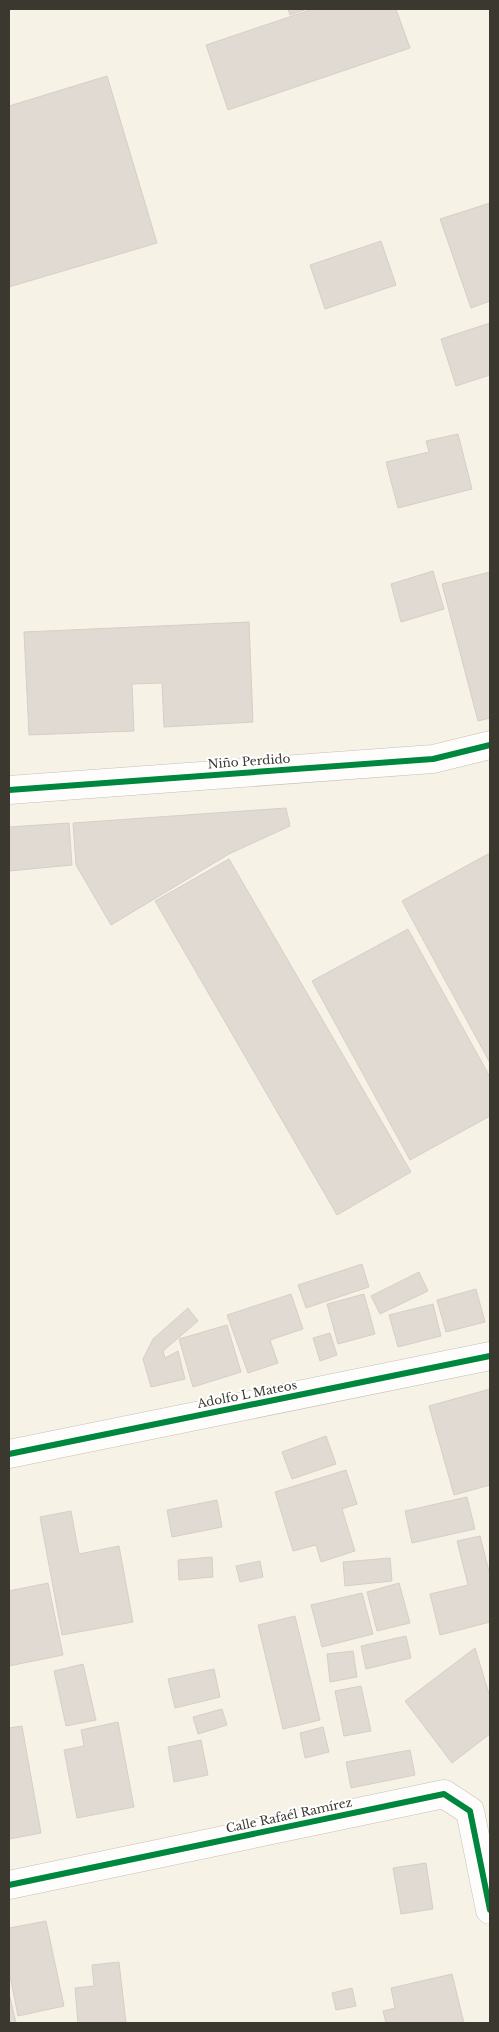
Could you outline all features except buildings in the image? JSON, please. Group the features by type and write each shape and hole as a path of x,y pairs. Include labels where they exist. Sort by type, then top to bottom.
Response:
{"street":[{"name":"Niño Perdido","path":"9,790 433,759 490,745"},
{"name":"Adolfo L Mateos","path":"9,1454 490,1356"},
{"name":"Calle Rafaél Ramírez","path":"9,1885 444,1794 470,1811 490,1910"}],"cycle path":[{"path":"9,790 433,759 490,745"},
{"path":"9,1454 490,1356"},
{"path":"9,1885 444,1794 470,1811 490,1910"}]}
